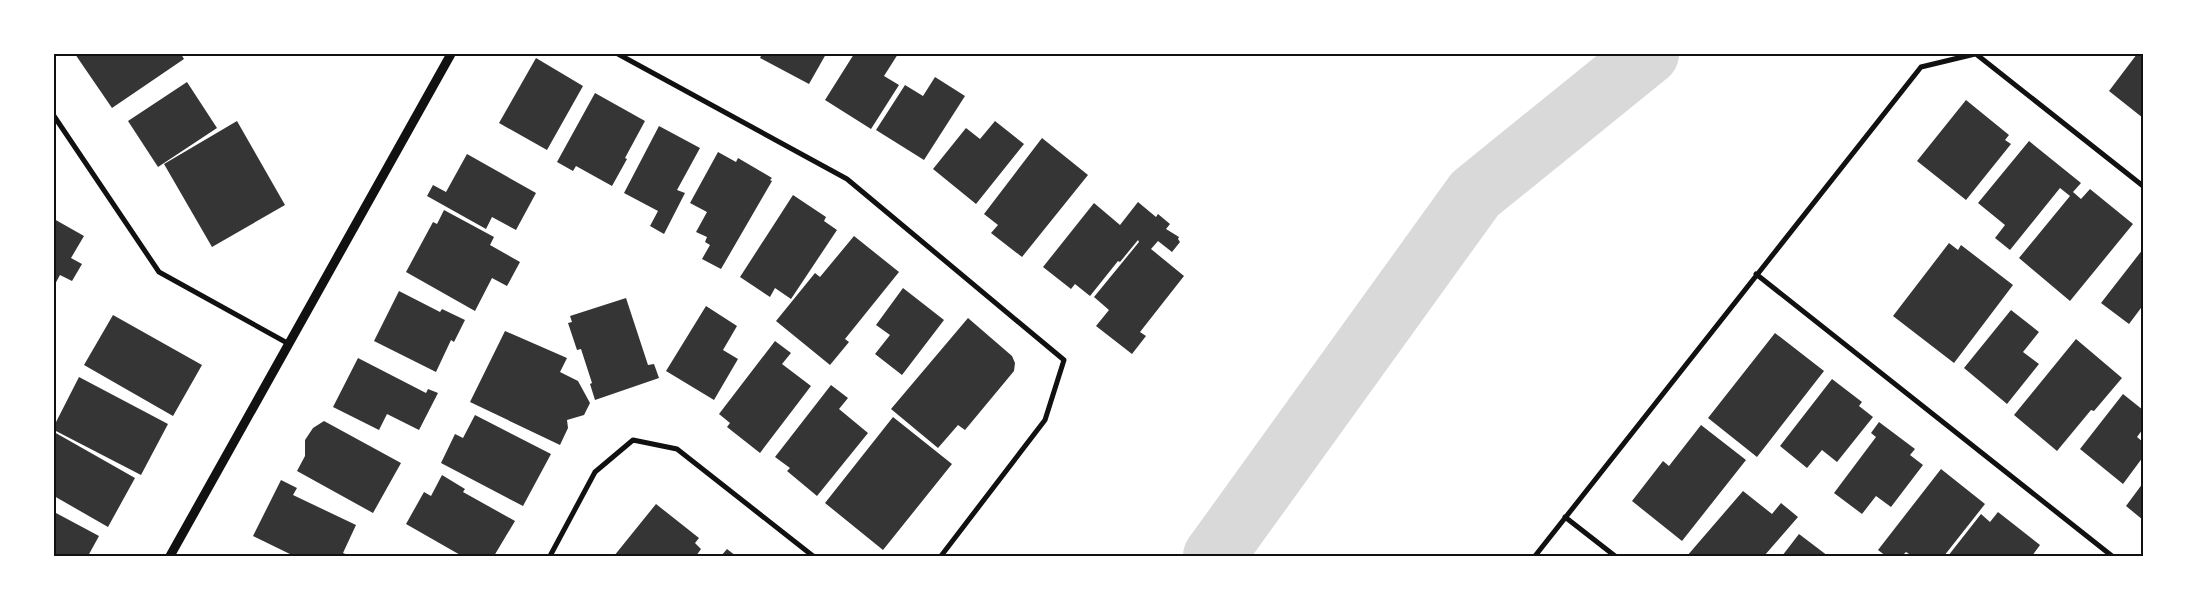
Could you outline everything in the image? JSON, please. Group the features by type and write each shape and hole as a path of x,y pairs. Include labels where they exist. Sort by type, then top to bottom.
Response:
{"street":[{"path":"170,556 452,54"},
{"path":"618,54 848,179 1064,360 1045,420 941,556"},
{"path":"1535,556 1921,67 1976,54 2143,186"},
{"path":"54,116 159,272 289,344"},
{"path":"1756,274 2112,556"},
{"path":"550,556 595,472 634,440 677,449 813,556"},
{"path":"1565,517 1615,556"}],"building":[{"path":"75,54 181,54 184,59 112,108"},
{"path":"762,54 826,54 809,84 760,58"},
{"path":"854,54 898,54 884,76 899,85 871,129 825,100"},
{"path":"2137,54 2143,54 2143,118 2109,91"},
{"path":"536,58 583,86 547,150 499,123"},
{"path":"935,77 965,96 924,160 876,130 905,85 923,96"},
{"path":"187,82 217,128 158,167 128,121"},
{"path":"595,93 645,121 612,186 576,166 573,171 557,162"},
{"path":"1966,100 2009,135 2005,140 2011,144 1966,200 1917,161"},
{"path":"237,121 285,205 212,247 164,164"},
{"path":"995,121 1024,144 976,204 933,169 966,128 980,139"},
{"path":"659,126 700,148 677,190 685,193 664,234 650,226 658,211 624,193"},
{"path":"1042,138 1088,175 1022,257 991,233 998,225 984,214"},
{"path":"2029,141 2081,183 2073,192 2081,199 2090,189 2133,224 2070,301 2019,258 2070,196 2060,188 2010,250 1995,238 2005,225 1978,203"},
{"path":"718,152 736,162 738,158 772,178 721,269 702,259 710,245 705,242 707,237 696,232 707,212 690,203"},
{"path":"467,154 536,193 516,230 492,217 486,229 427,196 433,185 446,192"},
{"path":"793,195 826,217 824,221 837,230 791,299 775,288 770,297 740,277"},
{"path":"1138,202 1156,217 1158,214 1170,224 1166,229 1179,237 1180,242 1172,252 1158,241 1151,249 1184,276 1140,332 1146,336 1132,354 1096,326 1109,310 1094,297 1139,242 1138,240 1120,262 1118,261 1090,296 1075,284 1071,289 1043,267 1094,203 1120,225"},
{"path":"444,210 494,237 490,245 520,262 507,286 492,278 475,311 406,272 433,222 437,224"},
{"path":"54,219 84,236 71,258 82,264 72,281 60,275 54,286"},
{"path":"854,236 899,272 845,339 849,342 830,365 776,321 815,273 820,277"},
{"path":"1949,243 1958,250 1961,245 2013,285 1954,363 1893,316"},
{"path":"2143,249 2143,310 2141,308 2129,324 2101,303"},
{"path":"903,288 944,320 902,375 875,354 890,335 876,325"},
{"path":"399,291 440,312 442,309 465,320 454,342 451,340 436,372 374,341"},
{"path":"626,298 648,365 654,364 659,378 595,400 590,384 592,383 581,349 577,350 568,323 572,322 570,316"},
{"path":"706,306 737,326 723,350 738,359 714,400 666,371"},
{"path":"2011,310 2039,332 2023,352 2039,364 2007,404 1964,368"},
{"path":"113,315 202,365 173,416 84,365"},
{"path":"968,318 1012,356 1015,363 1014,371 965,430 958,425 938,448 891,409"},
{"path":"505,331 567,358 560,372 578,381 590,403 584,415 567,420 568,428 560,445 470,402"},
{"path":"1775,333 1824,371 1757,457 1708,418"},
{"path":"2076,339 2122,378 2094,411 2091,410 2057,451 2014,415"},
{"path":"775,341 791,353 782,364 811,386 760,453 727,427 730,423 719,414"},
{"path":"358,358 426,393 428,389 438,393 419,430 387,414 379,430 333,407"},
{"path":"79,377 168,424 141,475 54,430 54,426"},
{"path":"1832,379 1862,402 1859,406 1873,417 1837,462 1822,450 1807,468 1780,446"},
{"path":"831,385 848,398 839,409 868,433 817,496 787,471 790,468 775,457"},
{"path":"2123,394 2143,410 2143,429 2137,437 2143,442 2143,457 2123,484 2080,449"},
{"path":"475,415 551,454 523,506 441,463 455,434 463,438"},
{"path":"893,417 952,464 883,550 825,503"},
{"path":"324,421 401,463 373,513 297,471 305,456 305,440 313,428"},
{"path":"1879,422 1915,449 1910,455 1923,465 1891,507 1876,496 1862,514 1834,493 1876,437 1871,433"},
{"path":"1701,425 1746,460 1682,541 1632,501 1663,461 1669,466"},
{"path":"54,432 135,478 108,527 54,496"},
{"path":"1941,469 1985,504 1944,556 1912,556 1906,552 1902,556 1886,556 1878,550"},
{"path":"442,475 465,489 463,492 515,521 494,556 462,556 406,524 424,492 431,496"},
{"path":"281,480 297,488 293,495 356,525 343,553 350,556 294,556 253,536"},
{"path":"2143,483 2143,520 2126,506"},
{"path":"1743,491 1772,514 1781,503 1798,517 1764,556 1687,556"},
{"path":"656,504 699,538 695,543 701,549 696,556 614,556"},
{"path":"1998,512 2040,545 2032,556 1948,556 1981,514 1990,522"},
{"path":"56,513 99,536 88,556 54,556 54,517"},
{"path":"1799,534 1828,556 1782,556"},
{"path":"727,549 736,556 721,556"}],"waterway":[{"path":"1214,556 1475,194 1648,54"}]}
